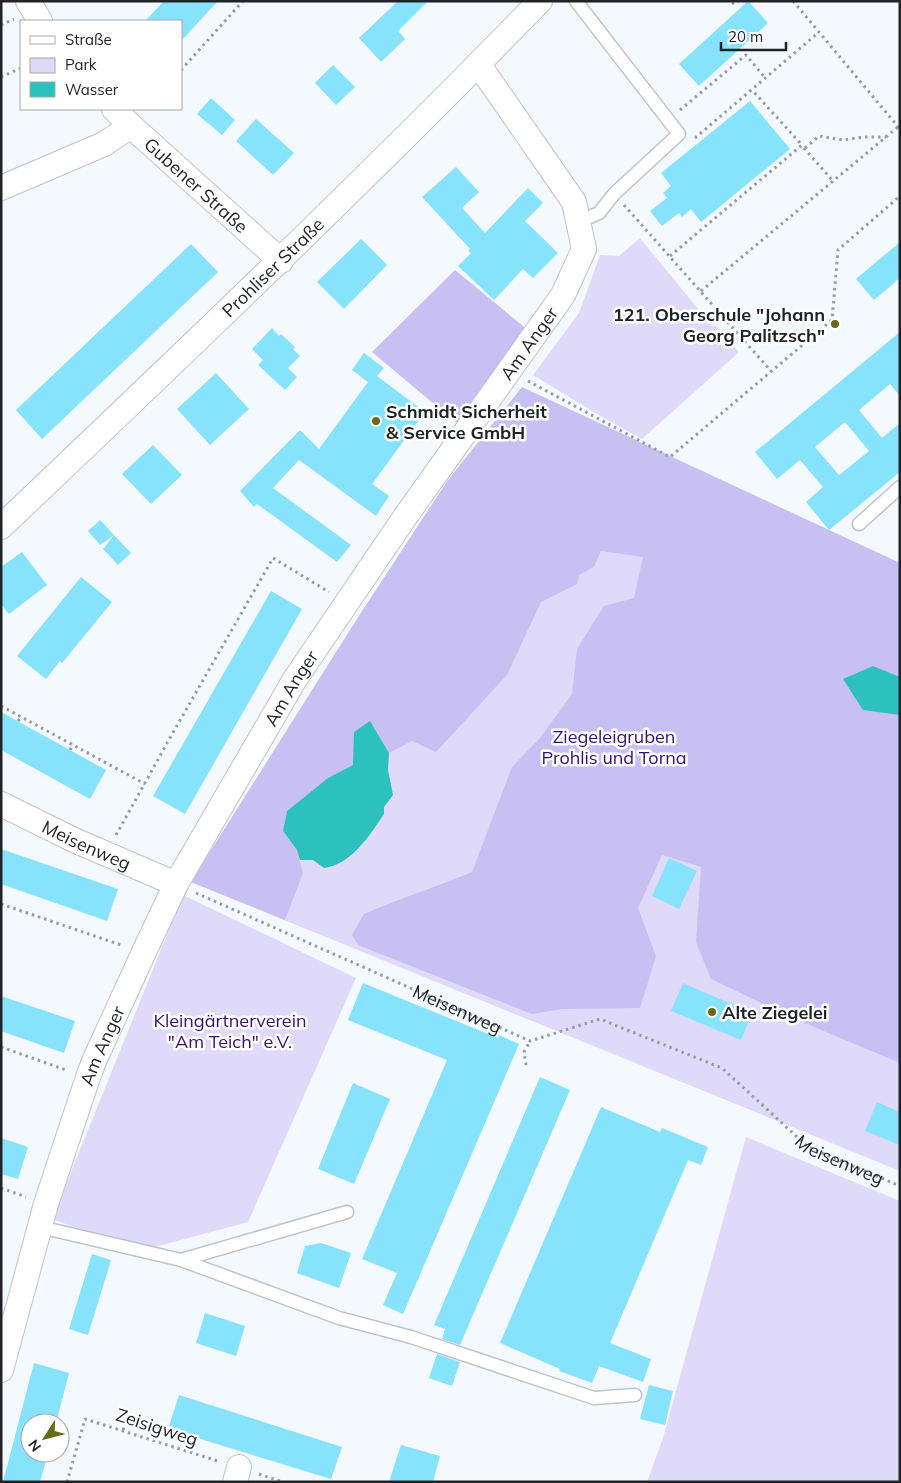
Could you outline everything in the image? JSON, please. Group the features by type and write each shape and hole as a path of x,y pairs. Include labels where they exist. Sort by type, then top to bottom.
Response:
{"street":[{"path":"28,1 39,20"},
{"name":"Prohliser Straße","path":"1,527 281,260 540,1"},
{"name":"Am Anger","path":"1,1370 46,1204 88,1078 176,884 295,678 563,295 584,249 574,202 478,65"},
{"name":"Gubener Straße","path":"115,110 281,260"},
{"path":"1,188 104,144 131,126"},
{"name":"Meisenweg","path":"1,804 106,854 176,884"}],"lane":[{"path":"576,1 678,134 614,194 599,213 578,222"},
{"path":"859,524 900,487"},
{"path":"181,1260 347,1212"},
{"path":"40,1227 181,1260 339,1318 411,1337 594,1398 635,1395"}],"path":[{"path":"182,69 244,1"},
{"path":"701,292 886,136 899,128 818,34 793,1"},
{"path":"678,134 692,140 818,34"},
{"path":"668,120 746,55 766,79"},
{"path":"2,77 20,68"},
{"path":"752,90 833,181"},
{"path":"670,256 803,147 820,136 843,140 886,136"},
{"path":"614,194 771,371"},
{"path":"510,371 670,457 832,320 838,250 900,196"},
{"path":"106,854 273,558 346,603"},
{"path":"1,706 144,784"},
{"path":"18,721 21,717"},
{"path":"70,750 73,745"},
{"name":"Meisenweg","path":"176,884 530,1040 600,1019 722,1068 808,1147 900,1186"},
{"path":"1,904 144,952"},
{"path":"526,1065 524,1052 530,1040"},
{"path":"1,1047 88,1078"},
{"name":"Zeisigweg","path":"66,1482 85,1419 123,1430 237,1475 283,1482"},
{"path":"123,1430 126,1421"}],"green space":[{"path":"640,238 712,326 716,326 739,352 642,439 533,375 579,313 600,255 619,256"},
{"path":"455,270 529,331 458,424 372,352"},
{"name":"Ziegeleigruben Prohlis und Torna","path":"522,387 900,563 900,677 873,666 897,714 900,715 900,1063 795,1019 711,979 696,942 701,867 662,855 638,908 656,956 640,1008 562,1009 532,1014 358,945 352,935 364,914 472,872 512,767 540,738 572,694 577,649 604,606 634,598 643,557 601,551 594,567 579,575 577,584 541,602 507,675 436,752 412,741 389,753 370,721 353,765 328,778 287,811 283,831 297,850 303,873 285,920 191,882 357,619 448,480"},
{"name":"Ziegeleigruben Prohlis und Torna","path":"448,480 900,566 900,1171 191,882 357,619"},
{"name":"Kleingärtnerverein \"Am Teich\" e.V.","path":"183,895 356,978 248,1222 140,1251 52,1219"},
{"path":"746,1137 900,1201 900,1482 647,1482 663,1438"}],"water":[{"path":"873,666 900,677 900,715 863,710 843,679"},
{"path":"370,721 389,753 388,770 393,795 384,807 384,814 359,848 343,861 324,868 313,860 300,860 297,850 283,831 287,811 328,778 353,765 354,732"}],"building":[{"path":"164,1 218,1 182,40 182,20 146,20"},
{"path":"398,1 428,1 398,31 405,39 381,62 359,38"},
{"path":"748,1 768,23 699,86 679,64"},
{"path":"333,65 355,87 336,105 315,83"},
{"path":"211,98 235,120 222,135 197,114"},
{"path":"750,101 790,149 701,222 691,209 682,217 679,213 662,226 650,211 667,198 663,193 671,186 661,173"},
{"path":"256,119 294,153 273,175 236,141"},
{"path":"456,167 479,192 462,208 485,233 528,188 543,203 525,221 558,253 533,278 523,269 494,300 458,266 471,253 468,251 470,249 422,197"},
{"path":"361,239 387,265 344,309 317,282"},
{"path":"900,242 900,278 874,300 856,279"},
{"path":"191,244 218,272 42,439 16,410"},
{"path":"272,328 279,336 281,334 295,347 293,349 300,356 288,368 297,377 285,390 258,365 263,360 252,349"},
{"path":"900,332 900,396 890,384 859,410 882,438 900,423 900,472 829,530 806,502 823,487 800,460 777,479 755,452","holes":["845,422 869,451 839,475 815,447"]},
{"path":"364,353 384,368 377,376 425,412 372,484 389,496 376,516 299,460 273,488 351,545 337,562 257,504 254,507 240,491 300,430 319,449 368,382 352,370"},
{"path":"216,373 249,409 210,445 177,409"},
{"path":"153,445 182,475 151,504 122,474"},
{"path":"100,520 114,535 100,545 88,531"},
{"path":"114,535 131,553 118,565 103,549"},
{"path":"22,552 47,585 9,614 1,604 1,567"},
{"path":"81,577 112,602 62,663 60,661 46,679 17,656"},
{"path":"271,591 302,609 185,814 153,796"},
{"path":"1,712 106,770 90,799 1,750"},
{"path":"1,849 118,889 107,921 1,884"},
{"path":"669,858 697,871 679,909 652,896"},
{"path":"363,983 498,1038 499,1035 519,1044 403,1314 383,1305 397,1273 362,1259 447,1060 348,1020"},
{"name":"Alte Ziegelei","path":"683,983 752,1013 741,1040 671,1011"},
{"path":"1,996 75,1021 64,1053 1,1031"},
{"path":"540,1077 570,1090 460,1345 442,1339 445,1329 434,1325"},
{"path":"353,1083 390,1099 354,1184 318,1169"},
{"path":"877,1102 900,1112 900,1145 865,1131"},
{"path":"601,1107 660,1132 662,1128 708,1147 701,1165 688,1160 610,1343 651,1359 643,1382 599,1366 592,1383 559,1371 560,1369 500,1343"},
{"path":"1,1138 28,1147 18,1179 1,1174"},
{"path":"321,1243 351,1253 339,1288 297,1273 305,1246"},
{"path":"92,1254 111,1260 88,1335 69,1329"},
{"path":"205,1313 245,1326 236,1356 196,1343"},
{"path":"437,1354 460,1362 452,1386 429,1378"},
{"path":"34,1363 69,1373 59,1413 21,1413"},
{"path":"649,1385 673,1391 665,1425 640,1419"},
{"path":"179,1395 342,1447 331,1479 168,1429"},
{"path":"20,1417 20,1463 45,1463 40,1482 3,1482"},
{"path":"401,1445 440,1456 433,1482 389,1482"}],"place":[{"name":"121. Oberschule \"Johann Georg Palitzsch\"","path":"835,324"},
{"name":"Schmidt Sicherheit & Service GmbH","path":"376,421"},
{"name":"Alte Ziegelei","path":"712,1012"}]}
